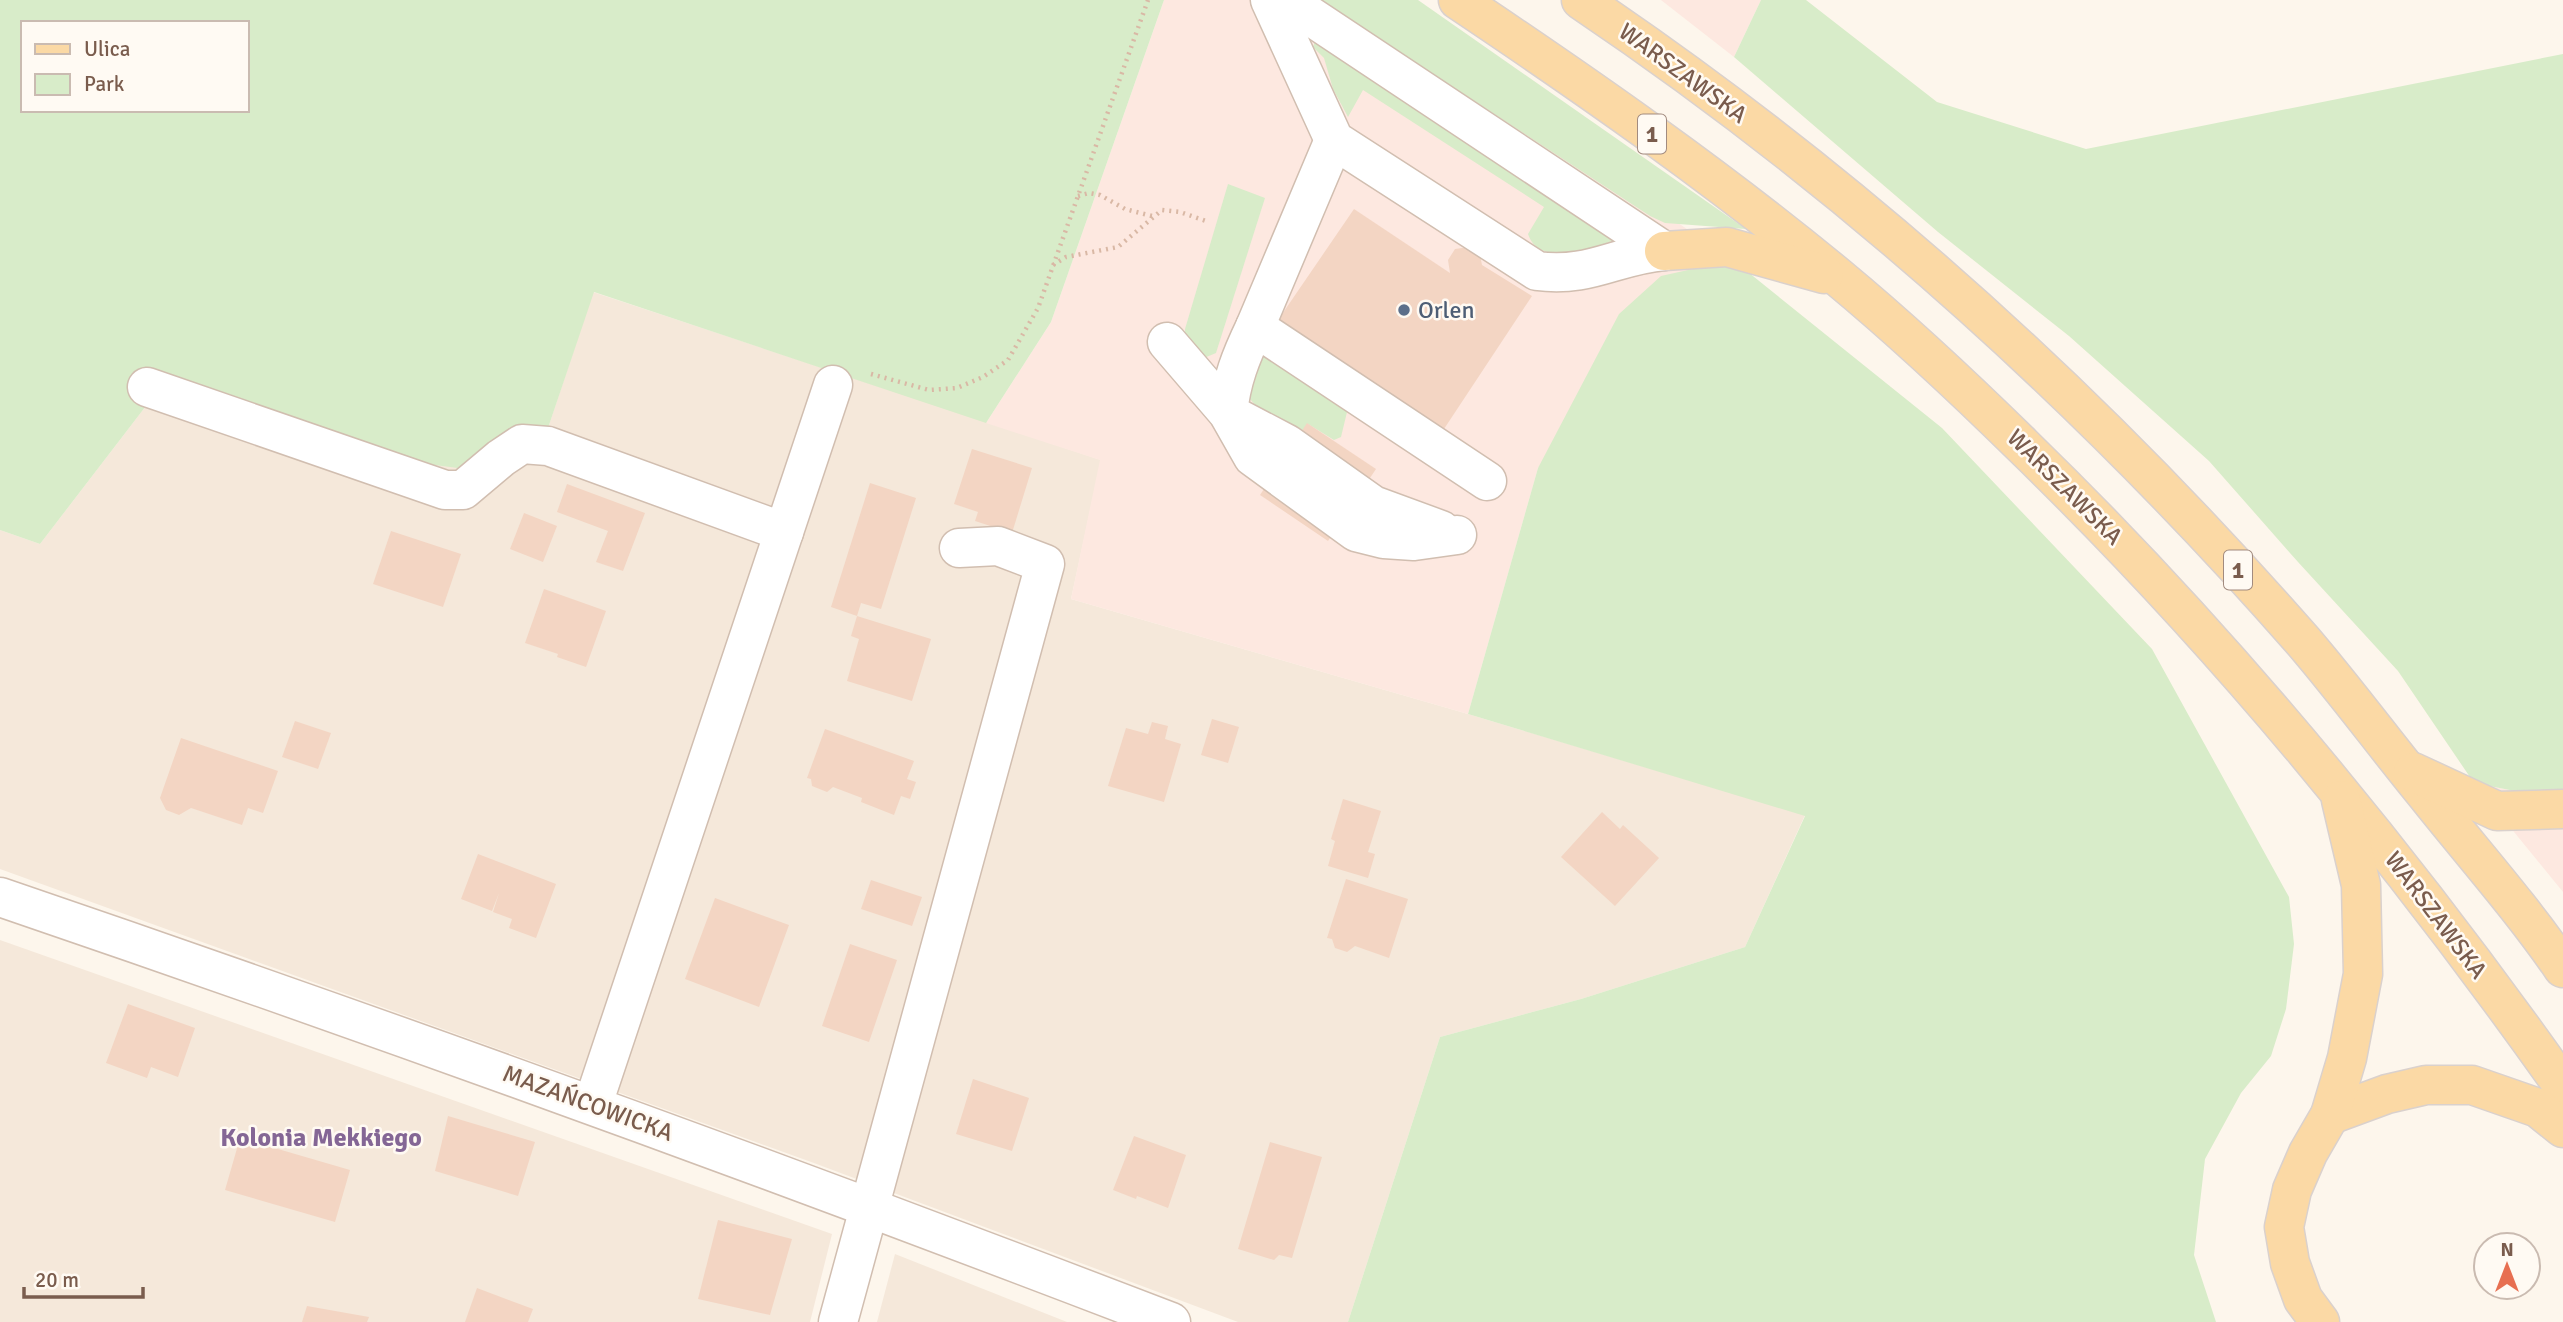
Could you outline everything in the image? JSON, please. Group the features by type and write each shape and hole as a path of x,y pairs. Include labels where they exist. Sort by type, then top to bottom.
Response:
{"main road":[{"name":"WARSZAWSKA","path":"1458,0 1696,165 1840,278 1974,398 2108,528 2224,655 2338,788 2433,909 2563,1086"},
{"name":"WARSZAWSKA","path":"1581,0 1657,51 1793,156 1898,241 2058,385 2187,514 2304,643 2563,968"},
{"path":"1664,251 1727,247 1840,278"},
{"path":"2405,768 2497,811 2563,808"},
{"path":"2320,1322 2303,1299 2290,1263 2284,1227 2292,1190 2308,1153 2330,1115 2347,1058 2363,974 2361,885 2338,788"},
{"path":"2330,1115 2387,1094 2426,1085 2472,1085 2538,1108 2563,1128"}],"street":[{"path":"1270,0 1334,140 1537,271 1557,274 1579,272 1664,251"},
{"path":"1286,0 1664,251"},
{"path":"1228,413 1230,390 1240,360 1334,140"},
{"path":"1255,327 1487,481"},
{"path":"1167,342 1228,413 1253,457 1356,532 1384,539 1414,541 1457,535"},
{"path":"593,1104 833,385"},
{"path":"147,387 445,490 463,490 522,444 548,446 784,532"},
{"path":"838,1322 1045,564 998,546 959,548"},
{"name":"MAZAŃCOWICKA","path":"0,897 593,1104 1171,1322"}],"path":[{"path":"833,385 842,371 860,370 929,390 957,388 983,377 1008,360 1038,308 1148,0"},
{"path":"1078,196 1089,192 1125,209 1153,216"},
{"path":"1053,266 1066,257 1118,247 1162,210 1181,212 1206,221"}],"shaded area":[{"path":"1164,0 1375,0 1632,192 1733,260 1538,468 1468,714 1071,599 1100,460 986,423 1051,322"},
{"path":"1661,0 1761,0 1734,57"},
{"path":"593,292 1101,460 1071,599 1805,815 1745,947 1581,999 1440,1037 1348,1322 1238,1322 814,1163 0,869 0,530 40,544 169,376 499,438 547,431"},
{"path":"2474,783 2520,792 2563,795 2563,892"},
{"path":"0,940 832,1234 810,1322 0,1322"},
{"path":"895,1254 1067,1322 877,1322"}],"green space":[{"path":"0,0 1164,0 1051,322 986,423 594,292 547,431 499,438 458,468 419,463 169,376 40,544 0,530"},
{"path":"1320,0 1418,0 1746,229 1665,223 1650,216"},
{"path":"1761,0 1806,0 1937,102 2086,149 2563,54 2563,795 2520,792 2474,783 2398,671 2209,461 2069,336 1938,232 1734,57"},
{"path":"1316,38 1614,240 1566,253 1553,253 1534,244 1528,234 1544,207 1363,90 1348,117 1333,89 1324,58 1313,47"},
{"path":"1228,184 1265,198 1216,353 1204,358 1185,337 1185,329"},
{"path":"1733,260 1942,428 2152,649 2289,897 2294,944 2286,1009 2271,1056 2241,1093 2205,1159 2194,1255 2216,1322 1348,1322 1440,1037 1581,999 1745,947 1805,816 1468,714 1538,468 1619,314 1661,276"},
{"path":"1253,349 1348,408 1341,437 1334,440 1308,424 1299,436 1259,409 1248,397"}],"building":[{"name":"Orlen","path":"1354,209 1450,273 1448,260 1455,249 1469,247 1480,255 1482,265 1532,296 1442,432 1276,323"},
{"path":"1307,423 1376,469 1328,541 1260,495"},
{"path":"972,449 1032,468 1012,533 975,521 978,512 954,504"},
{"path":"870,483 916,498 881,609 861,603 857,616 831,607"},
{"path":"567,484 645,513 623,571 596,562 608,531 557,512"},
{"path":"524,513 557,526 543,562 510,549"},
{"path":"391,531 461,554 443,607 373,584"},
{"path":"544,589 606,611 586,667 525,643"},
{"path":"857,616 931,639 912,701 847,681 859,639 851,636"},
{"path":"1212,719 1239,727 1228,763 1201,755"},
{"path":"295,721 331,733 318,769 282,757"},
{"path":"1152,722 1168,726 1165,739 1181,744 1164,802 1108,786 1126,728 1148,734"},
{"path":"825,729 914,761 907,779 916,782 910,799 901,796 894,815 861,802 862,798 833,787 827,792 812,786 811,779 807,778"},
{"path":"181,738 278,771 263,813 248,808 242,825 191,808 179,815 166,810 160,798"},
{"path":"1343,799 1381,811 1368,852 1375,854 1368,878 1328,866 1335,841 1331,839"},
{"path":"1602,812 1620,829 1623,825 1659,858 1615,906 1561,857"},
{"path":"478,854 556,884 536,938 509,928 512,919 493,912 499,893 492,911 461,899"},
{"path":"1346,879 1408,899 1389,958 1355,946 1347,952 1335,948 1332,939 1327,938"},
{"path":"871,880 922,897 912,926 861,909"},
{"path":"715,898 789,925 759,1007 685,979"},
{"path":"850,944 897,960 869,1042 822,1026"},
{"path":"128,1004 195,1028 178,1077 151,1067 147,1078 106,1063"},
{"path":"973,1079 1029,1098 1012,1151 956,1134"},
{"path":"448,1116 535,1142 518,1196 435,1171"},
{"path":"1134,1136 1186,1155 1168,1208 1113,1190"},
{"path":"240,1138 350,1170 335,1222 225,1190"},
{"path":"1270,1142 1322,1157 1292,1258 1279,1255 1274,1260 1238,1249"},
{"path":"718,1220 792,1239 770,1315 698,1299"},
{"path":"477,1288 533,1309 528,1322 465,1322"},
{"path":"307,1306 369,1317 367,1322 302,1322"}],"place":[{"name":"Orlen","path":"1404,310"}],"district":[{"name":"Kolonia Mekkiego","path":"321,1138"}]}
